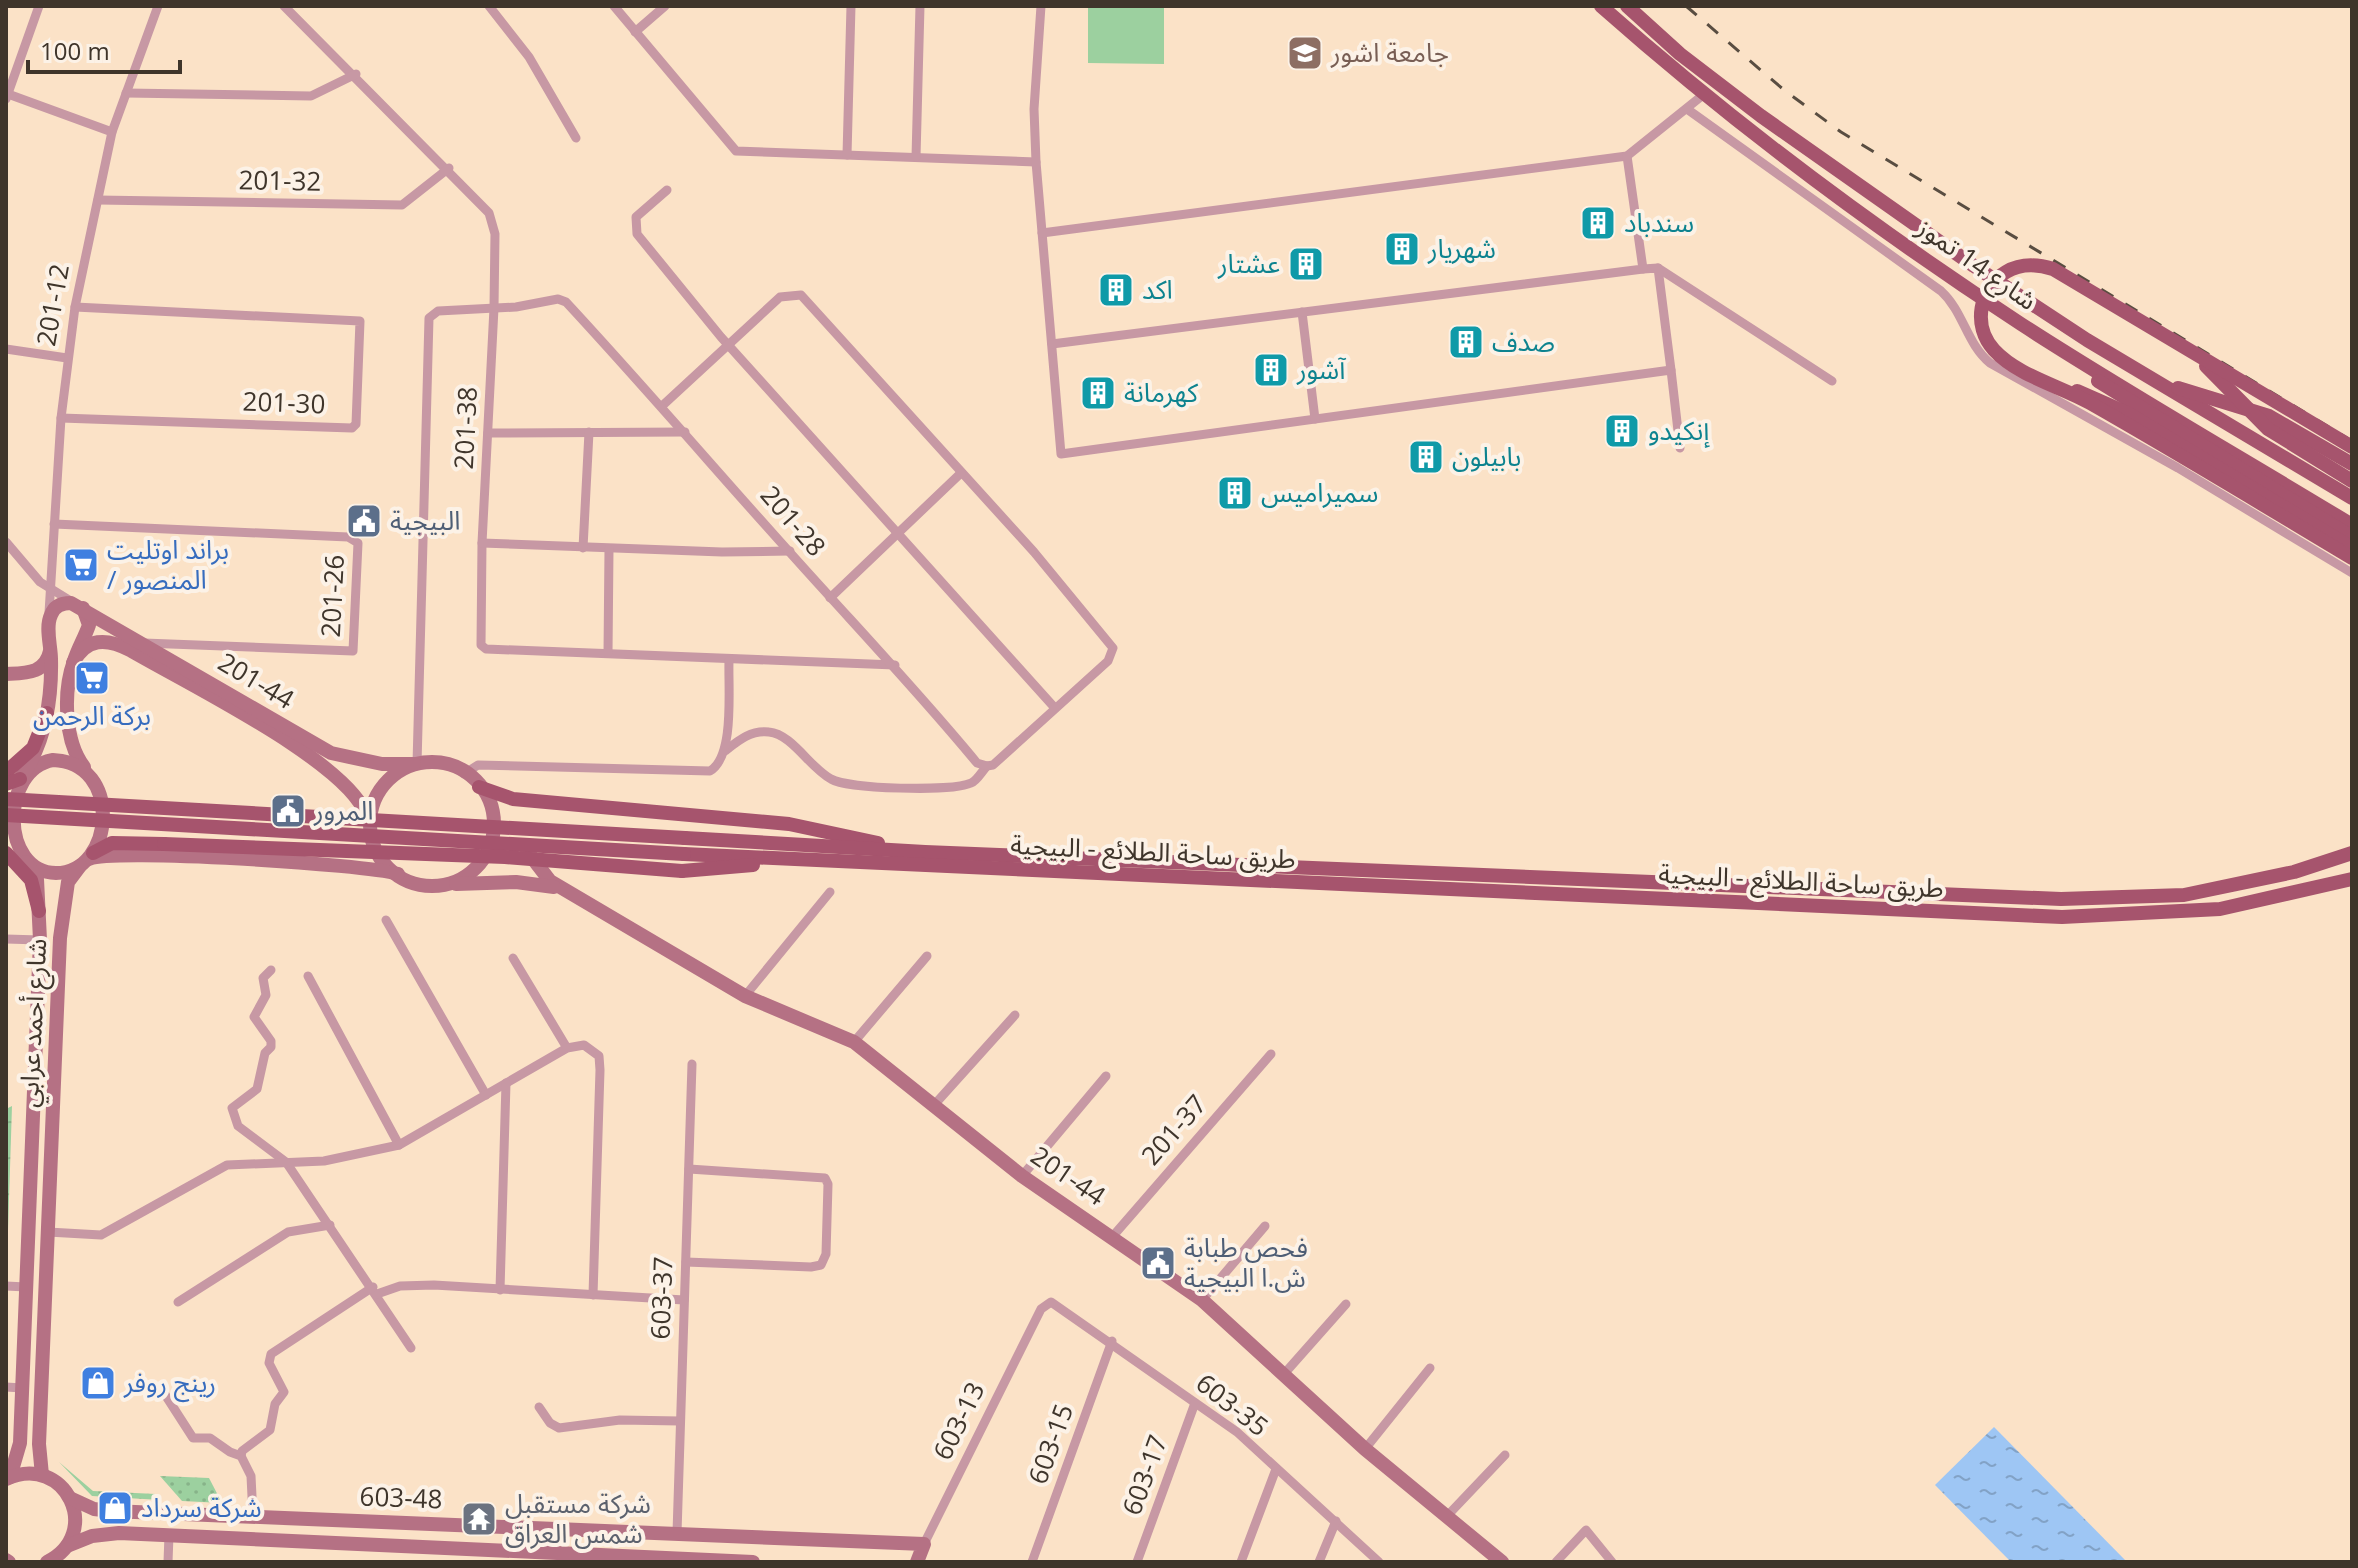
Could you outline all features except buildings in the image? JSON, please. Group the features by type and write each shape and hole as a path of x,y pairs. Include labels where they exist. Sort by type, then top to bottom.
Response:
{"main road":[{"name":"شارع 14 تموز","path":"1601,6 1703,95 1949,276 2044,339 2352,525"},
{"name":"شارع 14 تموز","path":"1627,6 1680,54 1761,116 1974,266 2142,374 2352,498"},
{"path":"2352,447 2053,269 2023,265 1996,279 1985,295 1980,315 1984,335 1995,352 2032,375 2100,408 2352,558"},
{"path":"2044,339 2117,395 2345,538 2352,548"},
{"path":"2173,340 2196,357 2268,429 2352,481"},
{"path":"2142,374 2247,407 2293,428 2352,464"},
{"path":"2032,375 2109,403 2345,538"},
{"path":"49,623 58,606 80,606 89,625 73,663 68,694 71,737 76,756 99,786 103,806 98,844 86,860"},
{"name":"201-44","path":"80,606 331,753 373,763 415,764"},
{"name":"201-12","path":"13,782 34,759 48,706 49,623"},
{"path":"73,663 83,648 96,641 114,643 319,761 358,796 377,851 406,878"},
{"path":"6,674 37,671 45,665 51,647"},
{"path":"6,772 33,748 48,706 42,679 23,673"},
{"path":"39,911 31,880 13,853 10,823 13,782 38,764 53,760 75,764 92,777"},
{"path":"86,860 102,855 356,866 425,884 445,885 463,879 479,868 489,852 495,830 492,808 479,787 464,774 443,765 415,764 395,772 381,786 371,804 368,824"},
{"path":"479,787 502,797 530,801 810,827 925,852"},
{"name":"طريق ساحة الطلائع - البيجية","path":"6,799 925,852 2061,899 2184,895 2294,872 2352,853"},
{"name":"طريق ساحة الطلائع - البيجية","path":"6,815 809,861 2062,917 2177,913 2298,893 2352,879"},
{"name":"201-44","path":"495,830 500,844 531,854 542,875 566,891 745,996 854,1042 1022,1176 1202,1300 1365,1449 1502,1562"},
{"path":"13,853 48,872 66,872 112,843 505,857 682,871 809,861"},
{"name":"شارع أحمد عرابي","path":"8,1478 20,1443 40,940 37,879 13,853"},
{"path":"63,913 67,896 80,877 101,863 125,856"},
{"name":"شارع أحمد عرابي","path":"42,1475 39,1444 63,913 68,882 86,860"},
{"name":"201-44","path":"445,885 529,882 566,891"},
{"path":"8,1478 26,1473 42,1475 53,1480 70,1498 75,1521 60,1553"},
{"name":"603-48","path":"70,1498 103,1511 924,1544"},
{"path":"414,1523 414,1546"},
{"name":"603-48","path":"47,1562 60,1553 105,1534 414,1546 454,1555 753,1562"},
{"path":"713,1560 714,1535"},
{"name":"603-13","path":"917,1562 924,1544"}],"street":[{"path":"39,6 7,97 112,132"},
{"name":"201-12","path":"49,623 61,418 75,307 112,132 158,6"},
{"path":"284,6 449,168"},
{"path":"489,6 529,57 576,138"},
{"path":"614,6 736,151 1036,162"},
{"path":"635,32 665,6"},
{"path":"847,155 851,6"},
{"path":"916,157 920,6"},
{"path":"1041,6 1034,109 1036,162 1061,454 1671,370"},
{"path":"126,93 311,96 356,74"},
{"path":"1042,233 1627,156 1703,95"},
{"path":"1687,109 1941,291 1956,307 1972,344 1990,363 2178,468 2352,573"},
{"path":"1627,156 1643,269"},
{"name":"201-32","path":"98,200 402,205 449,168"},
{"name":"201-38","path":"449,168 489,213 495,234 482,543 481,645 486,649 608,653"},
{"path":"667,190 636,217 637,234 729,346 1054,707"},
{"path":"1052,344 1658,268 1832,381"},
{"path":"1658,268 1680,448"},
{"path":"662,406 780,297 801,295 1082,607 1113,648 1108,661 993,765 987,766 973,783 948,788 884,787 833,781 806,761 781,735 767,731 745,735 725,751"},
{"name":"201-28","path":"494,308 558,299 566,302 662,406 830,598 895,665 977,763 987,766"},
{"name":"201-30","path":"61,418 352,428 356,424 360,321 75,307"},
{"path":"415,764 429,318 438,311 494,308"},
{"path":"1302,312 1315,419"},
{"path":"6,349 67,358"},
{"path":"583,548 589,432"},
{"path":"488,433 685,432"},
{"path":"830,598 961,473"},
{"name":"201-26","path":"54,524 348,537 358,543 353,651 144,643"},
{"path":"6,542 49,588 80,606"},
{"path":"482,543 609,549 790,551"},
{"path":"609,549 608,653 729,661 895,665"},
{"path":"464,774 478,765 704,773 719,765 725,751 729,661"},
{"path":"745,996 830,892"},
{"path":"386,920 486,1095"},
{"path":"6,939 40,940"},
{"path":"854,1042 927,956"},
{"path":"513,958 567,1048"},
{"path":"271,970 263,978 266,995 254,1017 271,1047 265,1053 257,1089 232,1108 238,1126 286,1162 411,1348"},
{"path":"308,976 399,1145"},
{"path":"935,1104 1015,1015"},
{"path":"48,1232 101,1235 227,1165 324,1161 399,1145 567,1048 589,1047 600,1061 593,1295"},
{"name":"201-37","path":"1113,1236 1271,1054"},
{"name":"603-37","path":"677,1533 692,1064"},
{"path":"1022,1176 1106,1076"},
{"path":"500,1290 506,1083"},
{"path":"686,1262 811,1267 821,1265 826,1254 828,1184 825,1178 689,1169"},
{"path":"178,1302 288,1232 330,1225"},
{"path":"1202,1300 1265,1226"},
{"path":"241,1456 242,1451 270,1430 275,1404 284,1392 269,1363 271,1354 375,1291 416,1285 684,1300"},
{"path":"6,1286 26,1287"},
{"name":"603-35","path":"1045,1303 1056,1303 1237,1432 1379,1562"},
{"name":"603-13","path":"924,1544 1045,1303"},
{"path":"1284,1374 1346,1304"},
{"name":"603-15","path":"1032,1562 1112,1341"},
{"path":"1365,1449 1430,1368"},
{"path":"6,1387 22,1388"},
{"path":"164,1393 193,1438 210,1438 241,1456 251,1476 253,1517"},
{"name":"603-17","path":"1137,1562 1195,1403"},
{"path":"539,1407 550,1423 559,1428 620,1420 680,1421"},
{"path":"1448,1515 1505,1455"},
{"path":"1241,1562 1276,1469"},
{"path":"1319,1562 1336,1521"},
{"path":"1556,1562 1586,1530 1612,1562"},
{"path":"168,1562 169,1535"}],"green space":[{"path":"1088,6 1164,6 1164,64 1088,63"},
{"path":"12,1106 7,1262 6,1262 6,1109"},
{"path":"59,1462 93,1491 156,1494 161,1500 92,1496"},
{"path":"160,1476 209,1478 222,1503 182,1501"}],"water":[{"path":"1994,1427 2127,1562 2011,1562 1935,1485"}],"railway":[{"path":"1686,6 1784,90 1841,132 2352,441"}],"place":[{"name":"جامعة اشور","path":"1305,53"},
{"name":"سندباد","path":"1598,223"},
{"name":"شهريار","path":"1402,249"},
{"name":"عشتار","path":"1306,264"},
{"name":"اكد","path":"1116,290"},
{"name":"صدف","path":"1466,342"},
{"name":"آشور","path":"1271,370"},
{"name":"كهرمانة","path":"1098,393"},
{"name":"إنكيدو","path":"1622,431"},
{"name":"بابيلون","path":"1426,457"},
{"name":"سميراميس","path":"1235,493"},
{"name":"البيجية","path":"364,521"},
{"name":"براند اوتليت / المنصور","path":"81,565"},
{"name":"بركة الرحمن","path":"92,678"},
{"name":"المرور","path":"288,811"},
{"name":"فحص طبابة ش.ا البيجية","path":"1158,1263"},
{"name":"رينج روفر","path":"98,1383"},
{"name":"شركة سرداد","path":"115,1508"},
{"name":"شركة مستقبل شمس العراق","path":"479,1519"}]}
